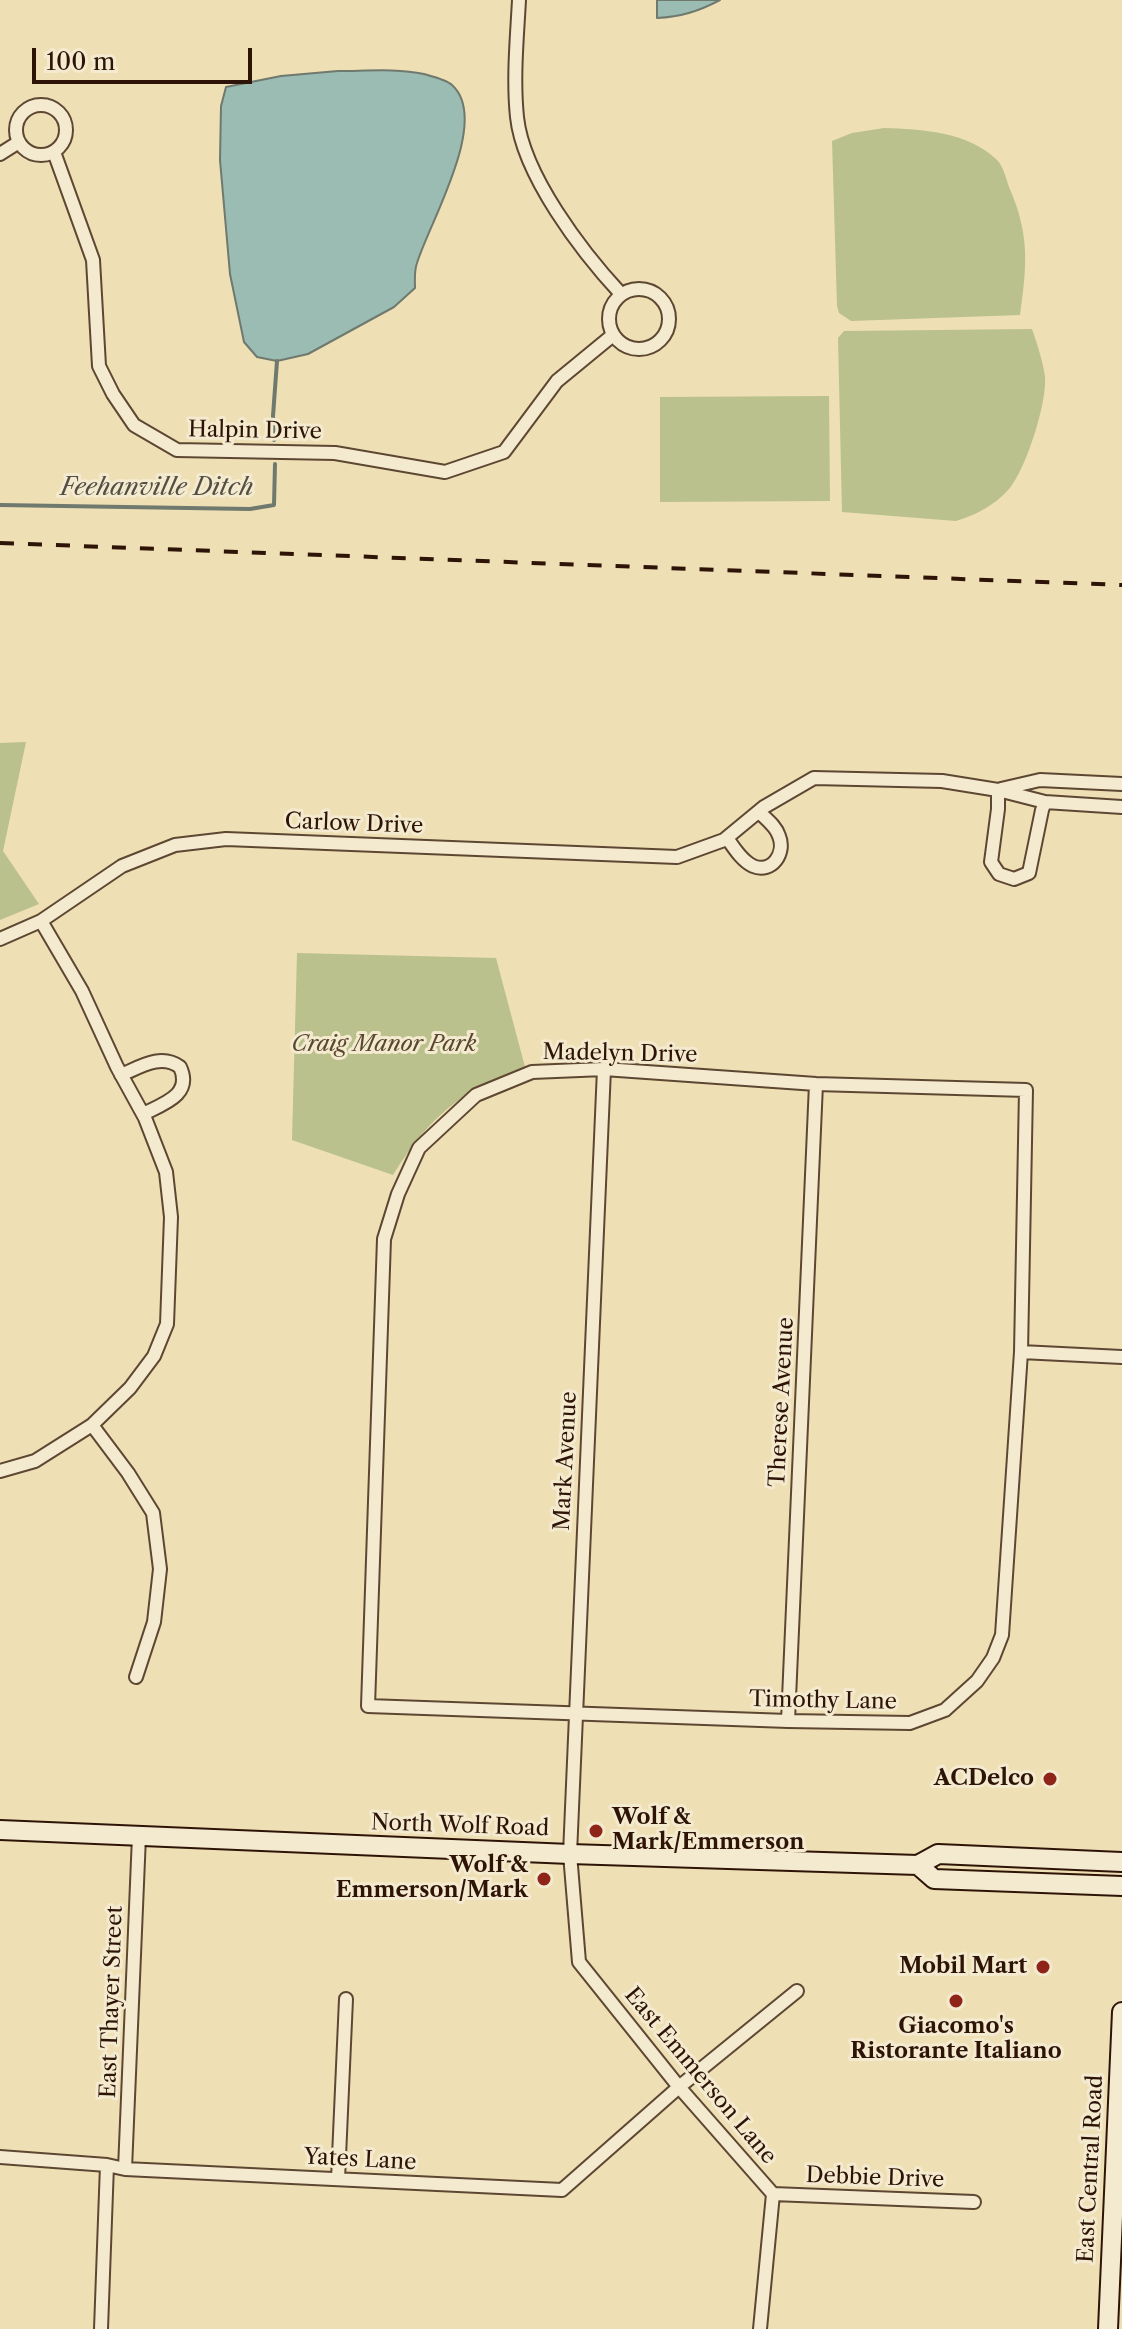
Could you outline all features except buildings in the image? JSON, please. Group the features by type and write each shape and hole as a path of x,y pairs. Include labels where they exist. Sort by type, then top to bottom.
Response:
{"main road":[{"name":"North Wolf Road","path":"0,1830 918,1865 938,1854 1122,1862"},
{"name":"North Wolf Road","path":"918,1865 934,1879 1122,1886"},
{"name":"East Central Road","path":"1108,2329 1122,2012"}],"street":[{"path":"519,0 515,90 523,145 541,189 601,273 621,294"},
{"path":"34,105 49,105 61,113 67,127 64,142 54,152 41,156 34,154 19,142 16,127 22,114 34,105"},
{"path":"0,154 19,142"},
{"name":"Halpin Drive","path":"54,152 93,260 99,366 134,425 177,450 335,453 445,472 504,452 557,381 613,335"},
{"path":"630,290 650,291 659,296 668,314 665,334 649,347 639,349 619,342 613,335 608,317 614,301 621,294 630,290"},
{"name":"Carlow Drive","path":"0,939 41,921 122,866 175,845 226,839 677,857 727,838 759,812 814,778 942,781 1045,802 1122,807"},
{"name":"Carlow Drive","path":"998,790 1040,780 1122,784"},
{"path":"998,790 991,862 999,874 1014,879 1029,873 1045,802"},
{"path":"727,838 755,867 777,861 782,851 779,836 759,812"},
{"path":"0,1471 35,1461 92,1425 130,1388 154,1356 167,1324 171,1217 166,1172 143,1114 82,991 41,921"},
{"path":"121,1075 154,1061 165,1060 180,1067 184,1075 180,1093 143,1114"},
{"name":"Madelyn Drive","path":"368,1706 384,1239 398,1194 419,1148 476,1095 532,1072 604,1069 816,1084 1026,1090"},
{"name":"Mark Avenue","path":"570,1854 604,1069"},
{"name":"Therese Avenue","path":"788,1721 816,1084"},
{"name":"Timothy Lane","path":"368,1706 910,1723 945,1710 977,1681 993,1658 1002,1635 1021,1352 1026,1090"},
{"path":"1021,1352 1122,1357"},
{"path":"92,1425 153,1513 160,1569 154,1622 136,1677"},
{"name":"East Thayer Street","path":"125,2169 139,1836"},
{"name":"East Emmerson Lane","path":"570,1854 579,1962 679,2087 773,2194 760,2329"},
{"name":"Yates Lane","path":"0,2157 125,2169 562,2190 679,2087 797,1991"},
{"path":"338,2179 346,1999"},
{"path":"101,2329 107,2165"},
{"name":"Debbie Drive","path":"773,2194 974,2202"}],"green space":[{"path":"884,128 928,131 958,138 985,150 998,162 1016,204 1024,235 1025,265 1020,315 851,321 839,313 832,141 852,133"},
{"path":"1032,329 1045,377 1043,403 1022,467 1004,495 985,509 956,521 842,512 838,338 844,331"},
{"path":"829,396 830,501 660,502 660,397"},
{"path":"26,742 3,851 39,904 0,920 0,743"},
{"name":"Craig Manor Park","path":"297,953 496,958 525,1067 482,1086 448,1108 420,1137 393,1175 292,1140"}],"water":[{"path":"657,0 720,0 690,13 657,18"},
{"path":"338,71 413,72 450,83 462,101 465,122 454,172 417,263 415,288 394,307 308,354 277,361 257,357 244,342 230,274 220,160 221,106 226,87 281,76"}],"waterway":[{"name":"Feehanville Ditch","path":"274,440 277,361"},
{"name":"Feehanville Ditch","path":"0,505 250,509 274,505 275,464"}],"railway":[{"path":"0,543 1122,585"}],"place":[{"name":"ACDelco","path":"1050,1779"},
{"name":"Wolf & Mark/Emmerson","path":"596,1831"},
{"name":"Wolf & Emmerson/Mark","path":"544,1879"},
{"name":"Mobil Mart","path":"1043,1967"},
{"name":"Giacomo's Ristorante Italiano","path":"956,2001"}]}
